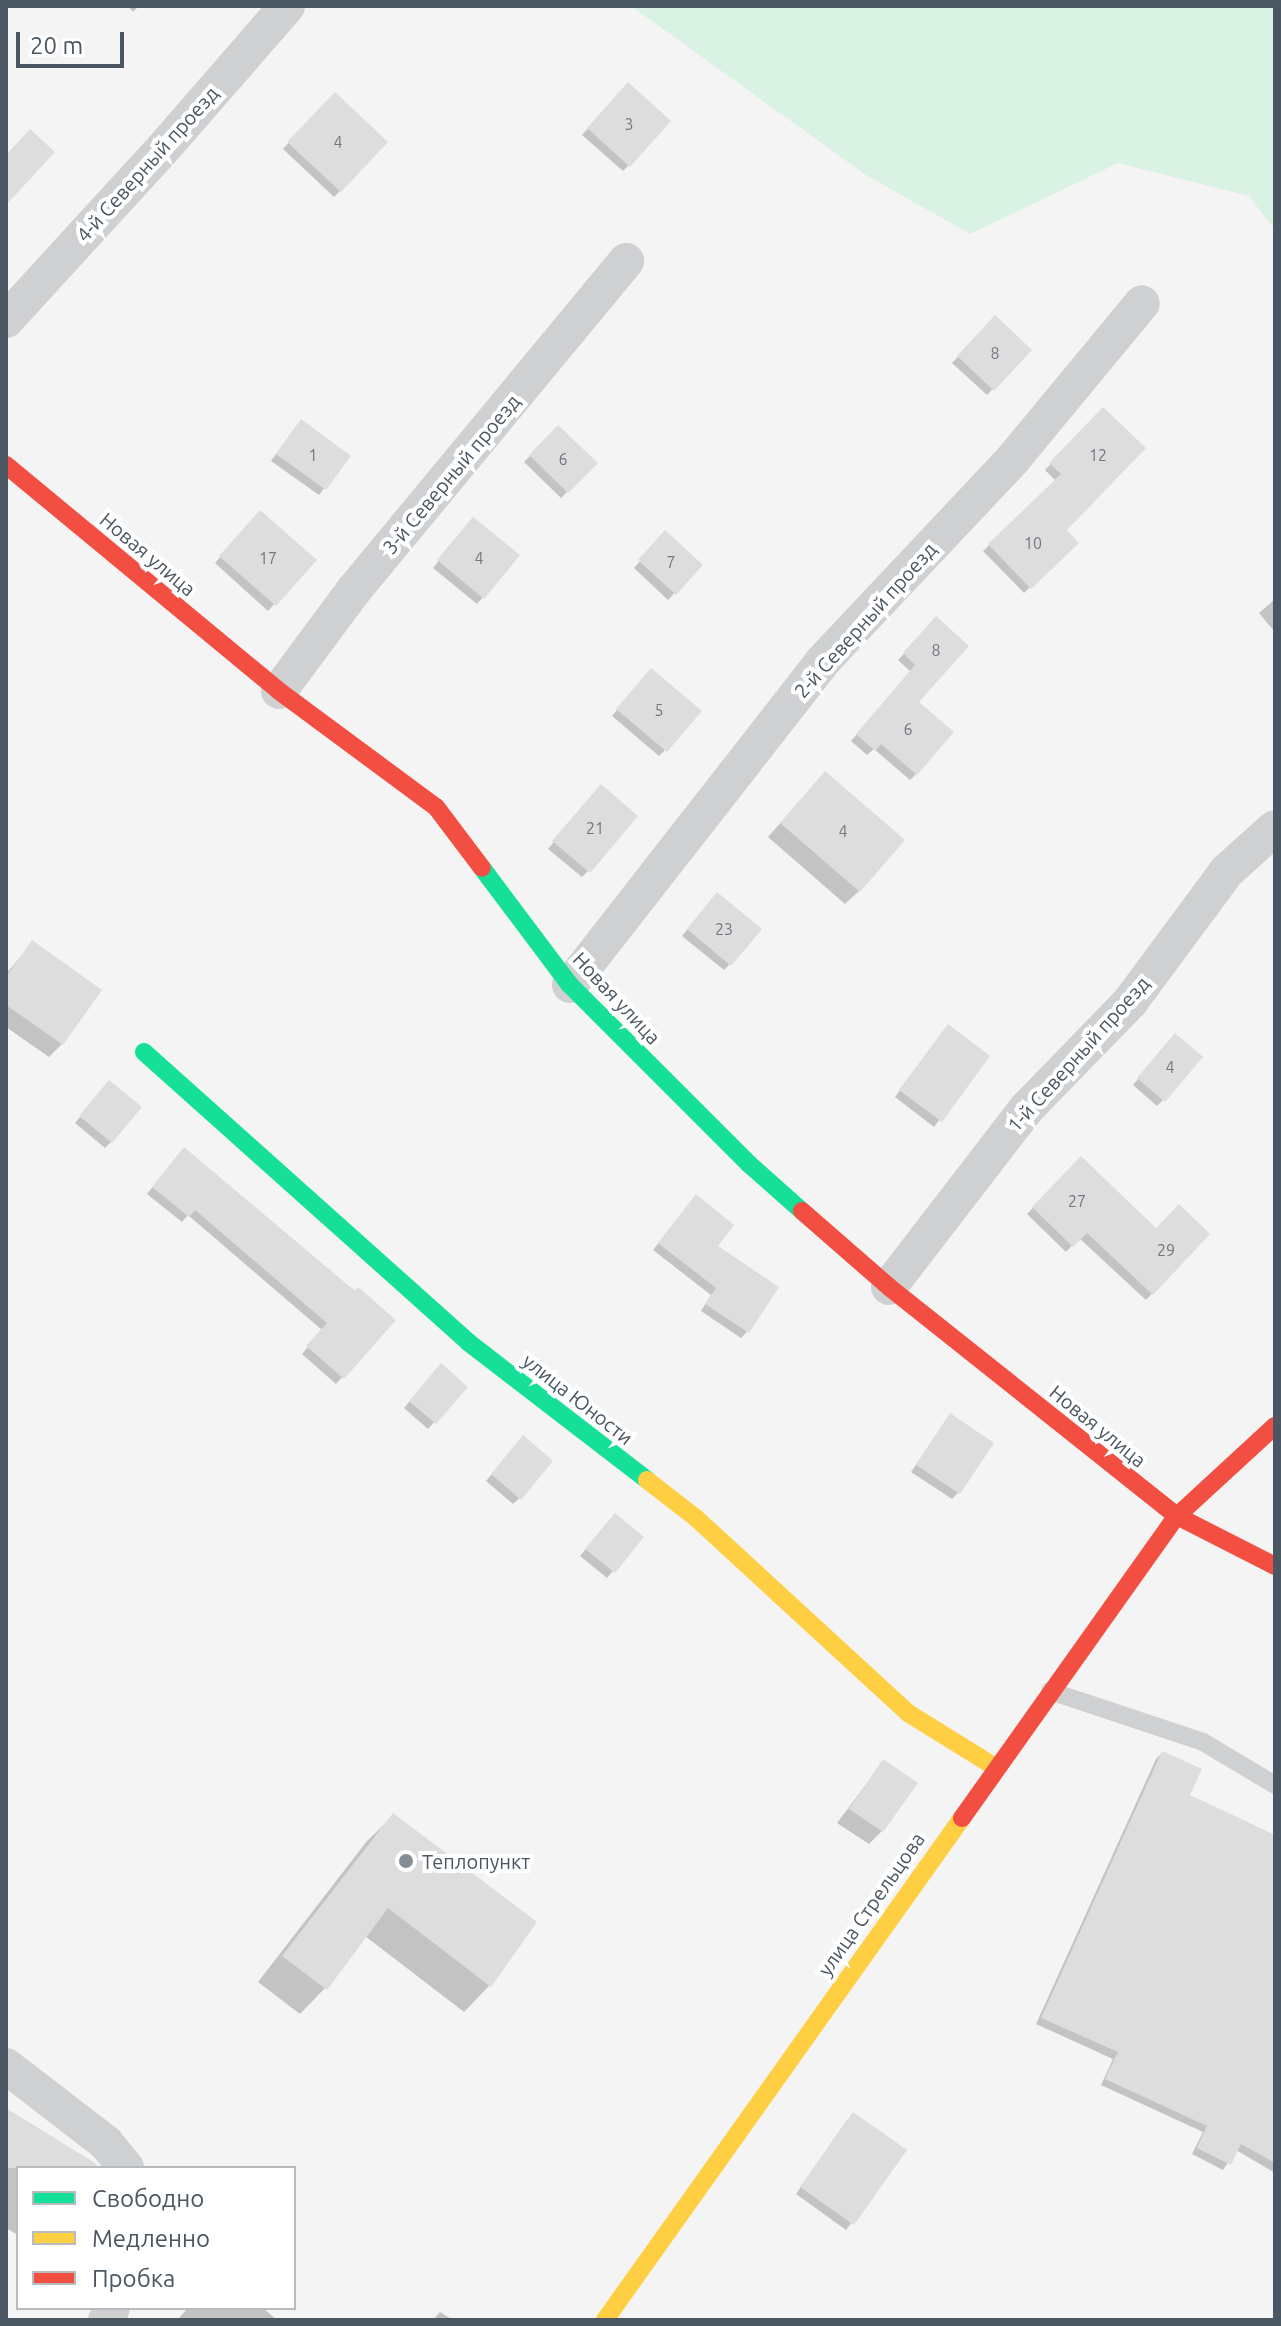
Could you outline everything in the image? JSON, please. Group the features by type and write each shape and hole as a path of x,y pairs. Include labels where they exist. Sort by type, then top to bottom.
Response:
{"street":[{"name":"4-й Северный проезд","path":"6,320 161,151 287,6"},
{"name":"3-й Северный проезд","path":"279,691 354,590 626,261"},
{"name":"2-й Северный проезд","path":"570,985 822,662 1013,459 1142,303"},
{"name":"Новая улица","path":"6,465 279,691 436,807 570,985 749,1164 889,1287 1177,1516 1275,1566"},
{"name":"1-й Северный проезд","path":"889,1287 1027,1108 1130,1002 1227,871 1275,828"},
{"name":"улица Юности","path":"144,1052 468,1342 696,1518 908,1713 995,1767"},
{"name":"улица Стрельцова","path":"605,2320 995,1767 1177,1516 1275,1426"},
{"path":"6,2066 106,2143 124,2166"}],"lane":[{"path":"1050,1691 1203,1742 1275,1785"}],"green space":[{"path":"631,6 1275,6 1275,230 1249,196 1118,163 970,234 866,175"}],"building":[{"path":"628,82 671,121 630,167 587,128"},
{"path":"335,92 388,142 341,192 287,142"},
{"path":"30,129 55,152 6,205 6,155"},
{"path":"995,315 1032,350 994,391 957,356"},
{"path":"1103,407 1146,448 1067,530 1079,543 1031,589 988,544 1061,474 1049,463"},
{"path":"301,419 351,456 326,490 276,454"},
{"path":"558,425 598,463 568,493 529,455"},
{"path":"260,510 317,560 276,606 219,556"},
{"path":"473,517 520,555 484,599 437,560"},
{"path":"665,530 703,565 676,595 638,560"},
{"path":"936,616 969,646 919,702 954,732 917,775 881,744 875,751 856,734 915,665 903,653"},
{"path":"651,668 702,711 667,752 616,709"},
{"path":"825,771 905,840 860,892 780,823"},
{"path":"601,784 638,816 590,873 552,841"},
{"path":"717,892 762,929 731,966 687,929"},
{"path":"32,940 102,990 63,1045 6,1005 6,977"},
{"path":"948,1024 990,1056 942,1122 899,1090"},
{"path":"1175,1033 1203,1057 1165,1102 1137,1078"},
{"path":"109,1080 142,1107 112,1143 79,1116"},
{"path":"184,1147 355,1291 358,1287 396,1320 344,1379 306,1346 327,1323 195,1210 189,1217 152,1187"},
{"path":"1081,1156 1156,1228 1179,1204 1210,1234 1153,1295 1087,1233 1073,1247 1032,1207"},
{"path":"696,1194 734,1225 718,1246 779,1287 749,1333 705,1304 716,1288 658,1243"},
{"path":"441,1363 468,1387 436,1424 409,1401"},
{"path":"950,1413 994,1443 960,1494 916,1465"},
{"path":"523,1435 553,1461 521,1500 491,1474"},
{"path":"615,1513 644,1537 615,1573 585,1549"},
{"path":"1162,1751 1202,1769 1190,1795 1275,1835 1275,2163 1241,2144 1231,2165 1197,2148 1207,2126 1105,2079 1118,2052 1041,2018"},
{"path":"883,1759 918,1783 883,1832 849,1809"},
{"name":"Теплопункт","path":"393,1813 537,1922 491,1987 388,1908 327,1990 282,1956"},
{"path":"6,2108 97,2166 16,2166 6,2168"},
{"path":"853,2112 907,2150 854,2225 800,2187"}],"traffic: fast":[{"path":"482,868 570,985 749,1164 802,1211"},
{"path":"144,1052 468,1342 647,1480"}],"traffic: slow":[{"path":"647,1480 696,1518 908,1713 995,1767"},
{"path":"605,2320 962,1818"}],"traffic: jam":[{"path":"6,465 279,691 436,807 482,868"},
{"path":"802,1211 889,1287 1177,1516 1275,1566"},
{"path":"962,1818 1177,1516 1275,1426"}],"place":[{"name":"Теплопункт","path":"406,1861"}]}
